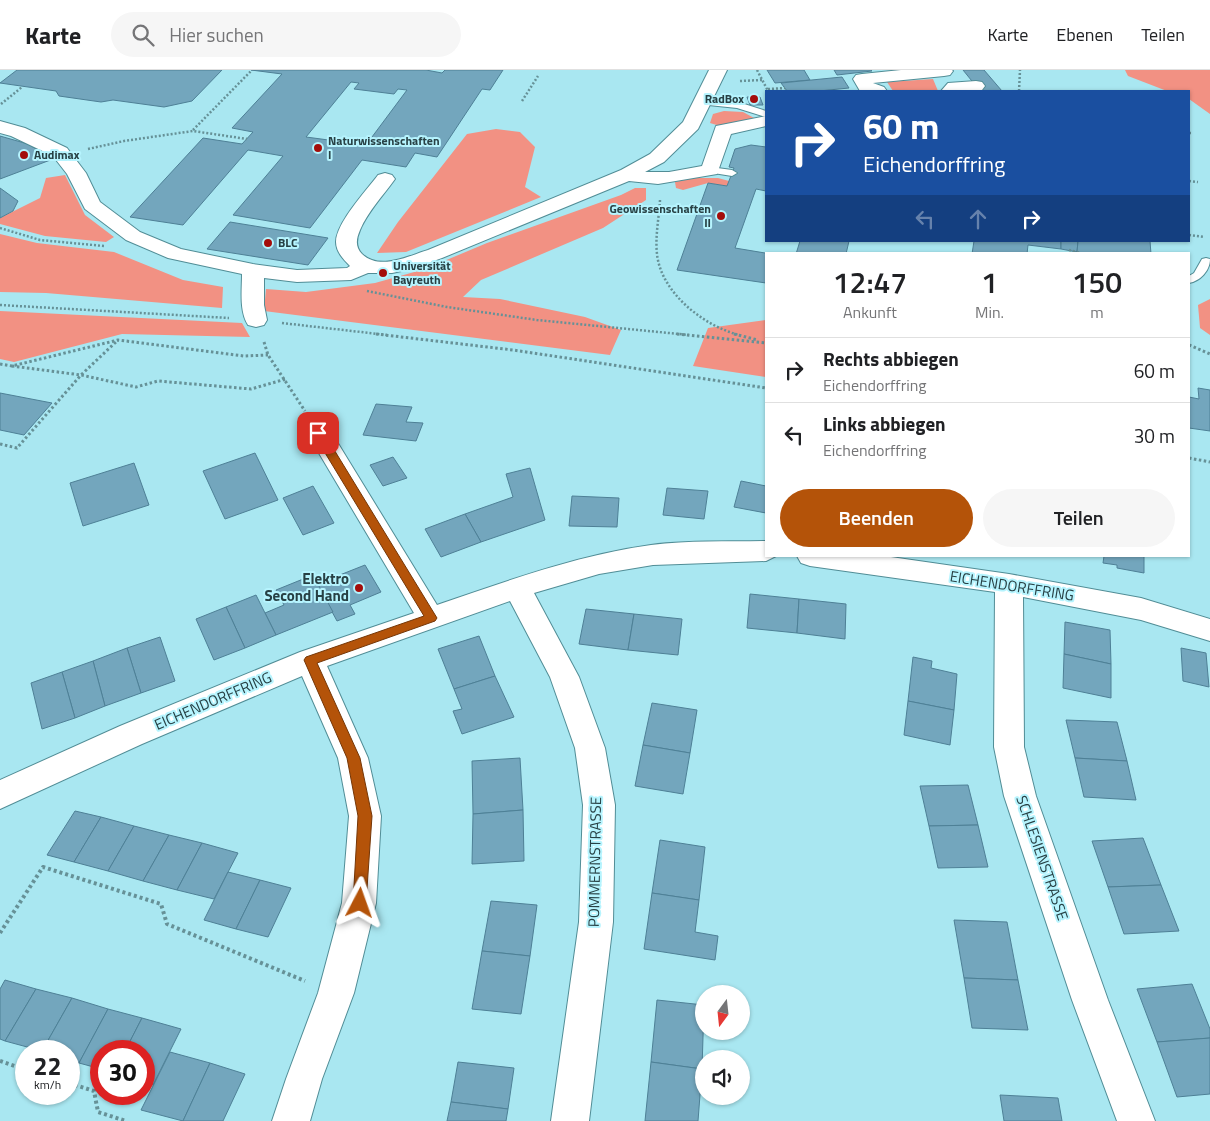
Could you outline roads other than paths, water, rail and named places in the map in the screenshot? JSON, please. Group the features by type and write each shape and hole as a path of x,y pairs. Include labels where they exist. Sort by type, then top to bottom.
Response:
{"street":[{"path":"0,127 18,132 60,152 76,174 92,205 132,236 175,254 253,270 297,276 391,267 435,254 628,174 657,158 691,125 718,70"},
{"path":"863,85 944,71 952,89 976,86"},
{"path":"628,174 648,179 710,170 723,130 765,121"},
{"path":"359,270 349,252 346,239 384,179"},
{"path":"253,270 253,305 256,320"},
{"path":"318,433 431,618"},
{"name":"EICHENDORFFRING","path":"0,795 131,736 310,660 517,588 599,564 653,555 765,551"},
{"name":"EICHENDORFFRING","path":"817,557 1009,584 1141,609 1210,630"},
{"name":"SCHLESIENSTRASSE","path":"1009,584 1009,746 1020,796 1090,1000 1136,1121"},
{"name":"POMMERNSTRASSE","path":"517,588 564,677 590,748 599,805 596,922 570,1121"},
{"path":"291,1121 304,1079 336,993 360,903 365,816 353,758 310,660"}],"lane":[{"path":"702,102 738,105 765,114"},
{"path":"710,170 732,173"},
{"path":"1190,279 1198,275 1206,261"}],"place":[{"name":"RadBox","path":"754,99"},
{"name":"Naturwissenschaften I","path":"318,148"},
{"name":"Audimax","path":"24,155"},
{"name":"Geowissenschaften II","path":"721,216"},
{"name":"BLC","path":"268,243"},
{"name":"Universität Bayreuth","path":"383,273"},
{"name":"Elektro Second Hand","path":"359,588"}]}
